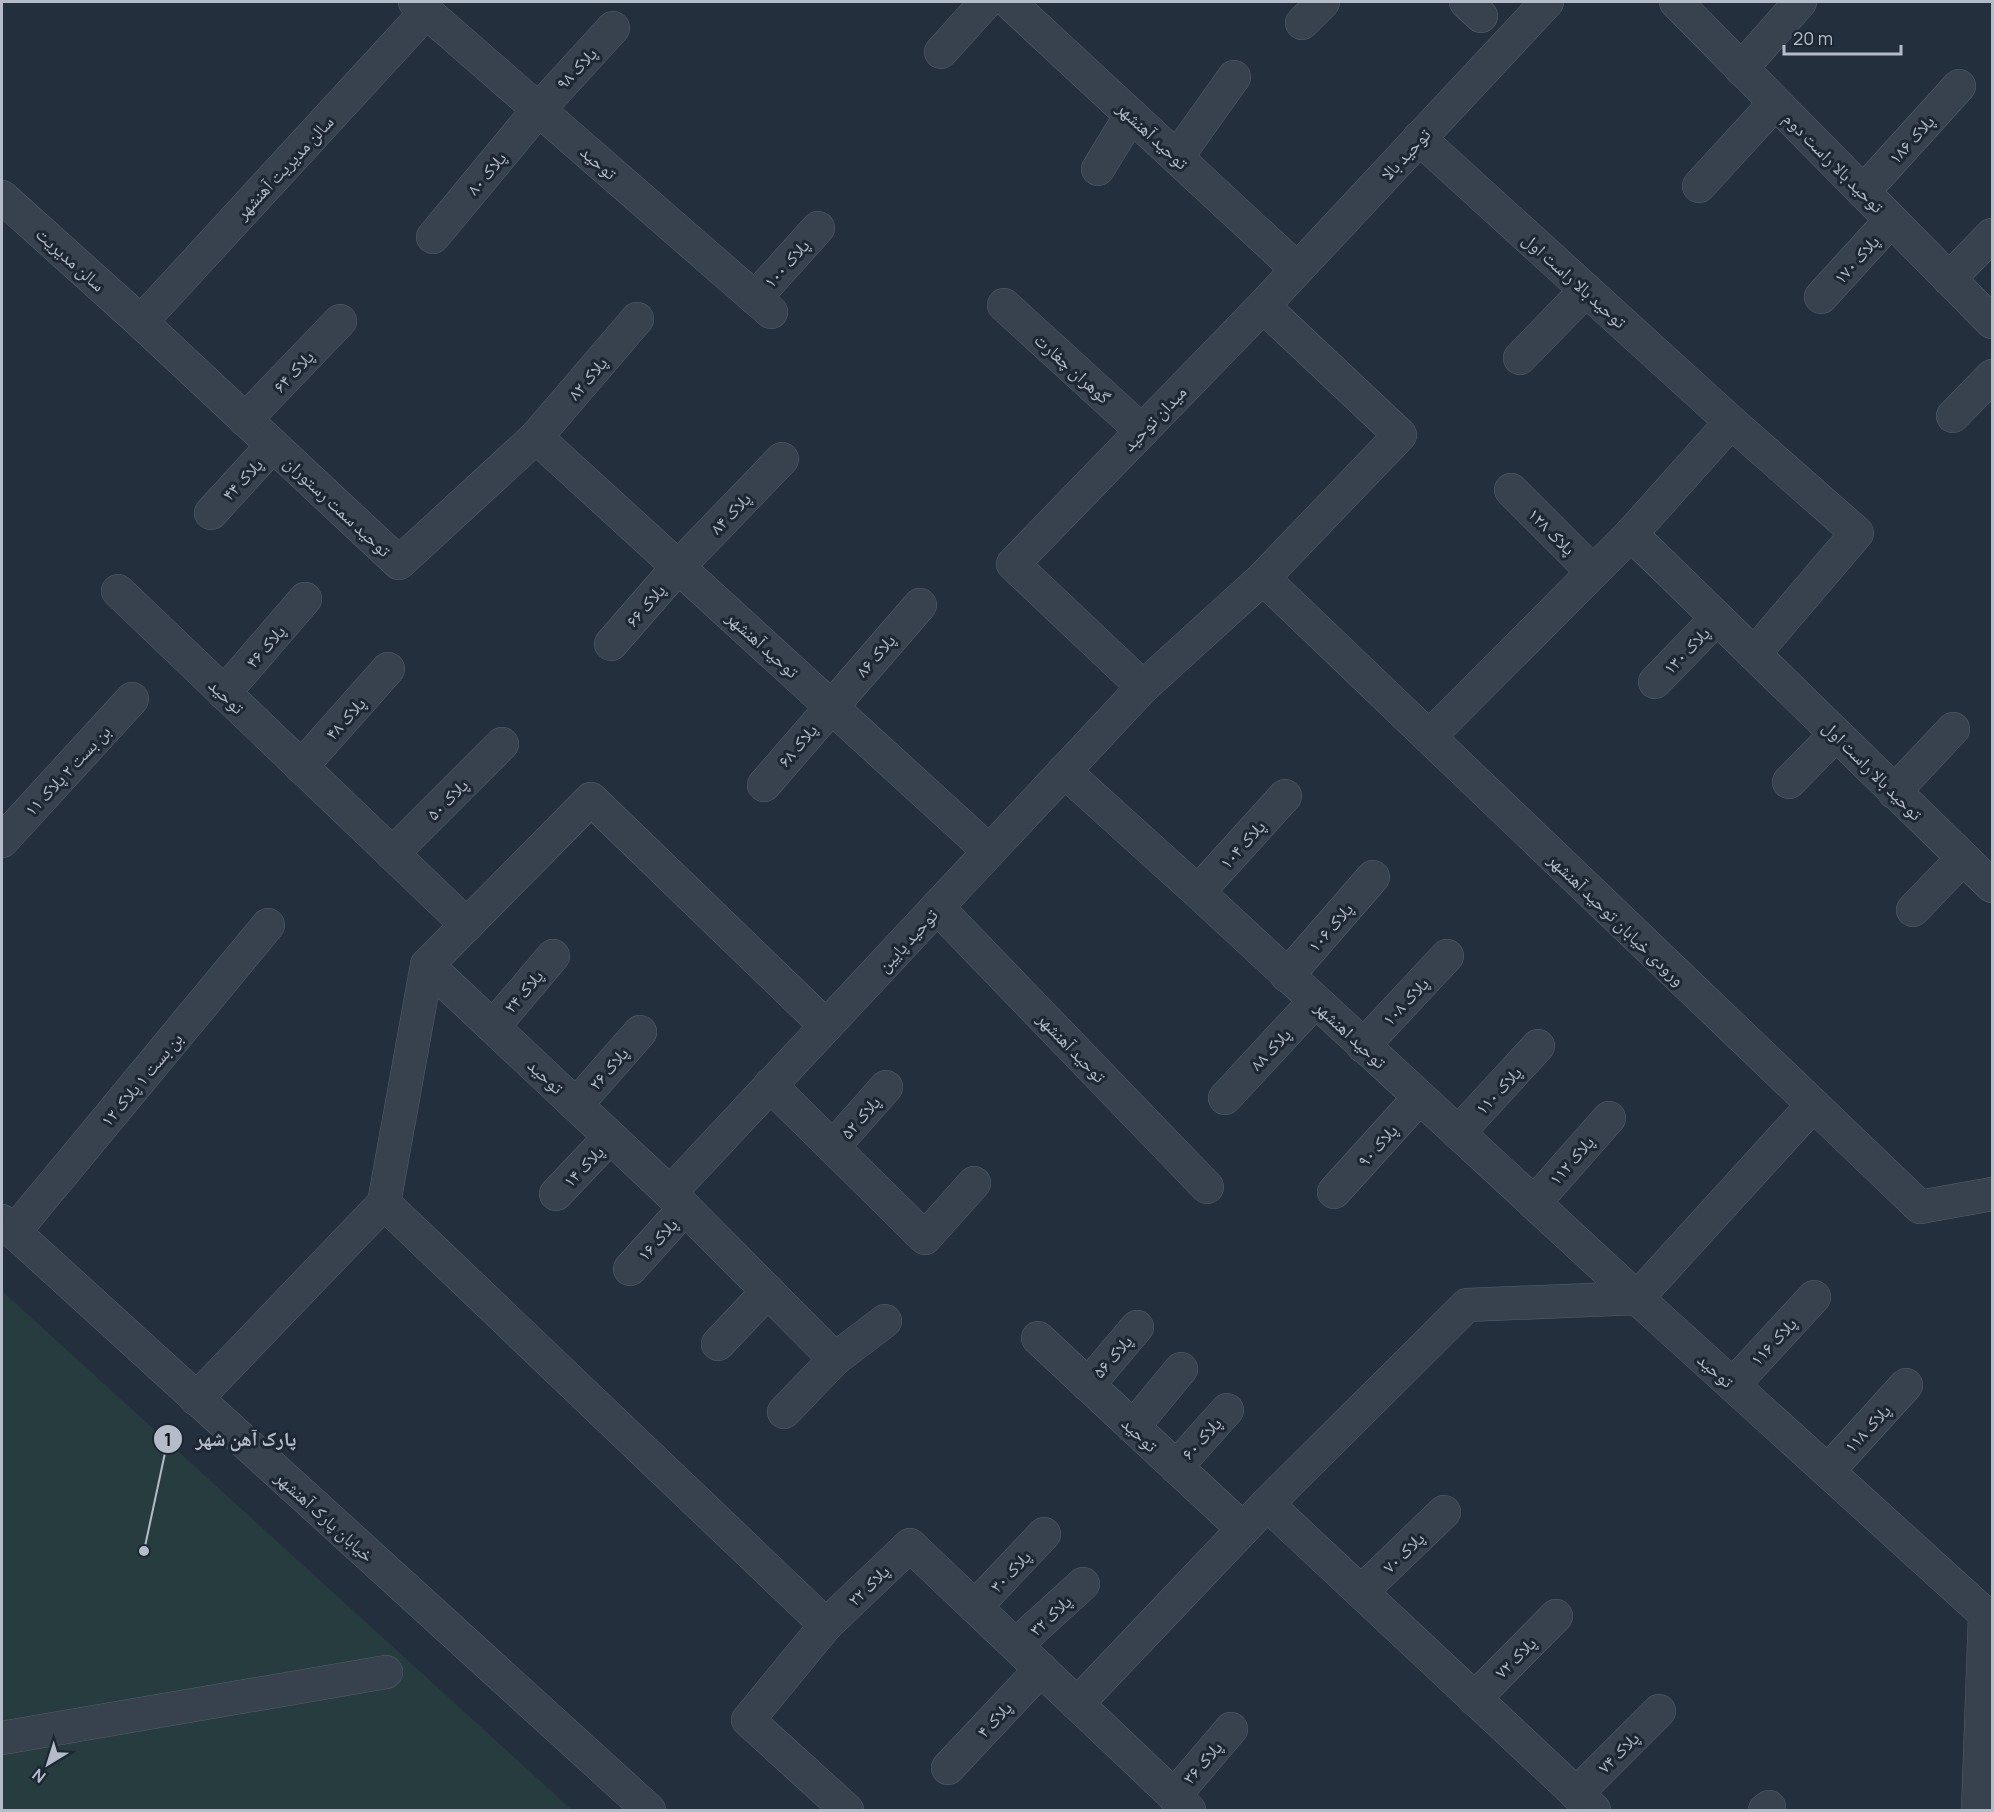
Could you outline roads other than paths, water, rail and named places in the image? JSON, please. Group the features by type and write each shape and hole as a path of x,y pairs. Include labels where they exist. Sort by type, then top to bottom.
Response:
{"street":[{"path":"941,52 986,2"},
{"name":"توحید آهنشهر","path":"1009,2 1297,269"},
{"name":"توحید بالا","path":"1263,306 1547,2"},
{"name":"توحید بالا راست دوم","path":"1676,2 1992,321"},
{"path":"1742,69 1800,2"},
{"name":"توحید","path":"421,6 763,305"},
{"name":"سالن مدیریت آهنشهر","path":"141,322 421,6"},
{"name":"پلاک ۹۸","path":"539,109 613,28"},
{"path":"1177,157 1234,77"},
{"name":"پلاک ۱۸۶","path":"1863,192 1959,86"},
{"path":"1700,186 1775,103"},
{"name":"پلاک ۸۰","path":"433,237 539,109"},
{"path":"1098,169 1131,115"},
{"name":"توحید بالا راست اول","path":"1419,138 1731,422 1857,533 1754,654"},
{"name":"سالن مدیریت","path":"2,197 141,322"},
{"name":"پلاک ۱۷۰","path":"1821,297 1891,220"},
{"name":"پلاک ۱۰۰","path":"763,305 818,228"},
{"path":"1949,279 1992,235"},
{"path":"1520,358 1586,290"},
{"name":"گوهران چغارت","path":"1004,305 1142,430"},
{"path":"1143,687 1263,578 1400,435 1263,306"},
{"name":"میدان توحید","path":"1143,687 1013,564 1263,306"},
{"name":"پلاک ۸۲","path":"536,437 637,319"},
{"name":"پلاک ۶۴","path":"245,420 340,321"},
{"name":"توحید سمت رستوران","path":"141,322 399,563 536,437"},
{"path":"1953,416 1992,376"},
{"path":"1429,737 1631,534 1731,422"},
{"name":"توحید آهنشهر","path":"536,437 989,851"},
{"name":"پلاک ۴۴","path":"211,513 273,445"},
{"name":"پلاک ۸۴","path":"678,567 782,459"},
{"name":"پلاک ۱۲۸","path":"1511,490 1593,572"},
{"name":"توحید بالا راست اول","path":"1631,534 1992,886"},
{"name":"پلاک ۶۶","path":"611,644 678,567"},
{"name":"ورودی خیابان توحید آهنشهر","path":"1263,578 1920,1207 1992,1194"},
{"name":"توحید","path":"118,591 467,925"},
{"name":"پلاک ۴۶","path":"224,693 305,599"},
{"name":"پلاک ۸۶","path":"831,706 920,604"},
{"name":"پلاک ۱۳۰","path":"1655,682 1717,618"},
{"name":"پلاک ۴۸","path":"301,767 388,669"},
{"name":"توحید پایین","path":"677,1201 770,1085 1143,687"},
{"name":"بن بست ۲ پلاک ۱۱","path":"2,841 132,699"},
{"name":"پلاک ۶۸","path":"764,785 831,706"},
{"path":"1894,792 1953,729"},
{"path":"1789,783 1836,734"},
{"name":"پلاک ۵۰","path":"392,854 502,744"},
{"name":"توحید اهنشهر","path":"1064,771 1637,1298"},
{"name":"پلاک ۱۰۴","path":"1198,892 1285,796"},
{"path":"196,1399 384,1203 427,964 591,799 826,1026"},
{"path":"1913,910 1963,858"},
{"name":"پلاک ۱۰۶","path":"1287,976 1373,878"},
{"name":"توحید آهنشهر","path":"938,907 1208,1187"},
{"name":"بن بست ۱ پلاک ۱۲","path":"8,1227 268,925"},
{"name":"پلاک ۲۴","path":"493,1027 553,956"},
{"name":"پلاک ۱۰۸","path":"1364,1046 1447,956"},
{"name":"توحید","path":"427,964 677,1201 835,1359"},
{"name":"پلاک ۸۸","path":"1225,1098 1315,1001"},
{"name":"پلاک ۲۶","path":"576,1105 640,1032"},
{"name":"پلاک ۱۱۰","path":"1458,1133 1538,1046"},
{"path":"770,1085 925,1238 974,1183"},
{"name":"پلاک ۵۲","path":"834,1147 886,1087"},
{"name":"پلاک ۹۰","path":"1334,1192 1419,1098"},
{"path":"1077,1704 1267,1504 1467,1305 1637,1298 1812,1106"},
{"name":"پلاک ۱۱۲","path":"1534,1203 1609,1118"},
{"name":"پلاک ۱۴","path":"556,1194 610,1137"},
{"name":"پلاک ۱۶","path":"630,1269 677,1201"},
{"path":"384,1203 826,1625"},
{"name":"خیابان پارک آهنشهر","path":"8,1227 649,1810"},
{"path":"718,1344 768,1291"},
{"name":"پلاک ۱۱۶","path":"1733,1385 1814,1297"},
{"name":"توحید","path":"1637,1298 1985,1614 1978,1810"},
{"path":"784,1412 835,1359 885,1321"},
{"name":"پلاک ۵۶","path":"1088,1385 1137,1328"},
{"name":"توحید","path":"1038,1338 1243,1529"},
{"path":"1133,1427 1181,1369"},
{"name":"پلاک ۱۱۸","path":"1828,1471 1906,1385"},
{"name":"پلاک ۶۰","path":"1176,1467 1227,1410"},
{"path":"1267,1504 1585,1802"},
{"name":"پلاک ۷۰","path":"1361,1592 1444,1512"},
{"name":"پلاک ۳۰","path":"975,1607 1044,1534"},
{"name":"پلاک ۲۲","path":"847,1810 748,1720 826,1625 910,1545 975,1607"},
{"name":"پلاک ۳۲","path":"1016,1646 1083,1584"},
{"path":"975,1607 1181,1803"},
{"name":"پلاک ۷۲","path":"1474,1699 1556,1616"},
{"name":"پلاک ۴","path":"948,1768 1041,1669"},
{"path":"2,1738 386,1672"},
{"name":"پلاک ۷۴","path":"1585,1802 1659,1711"},
{"name":"پلاک ۳۶","path":"1181,1803 1231,1729"}],"place":[{"name":"پارک آهن شهر","path":"144,1551"}]}
